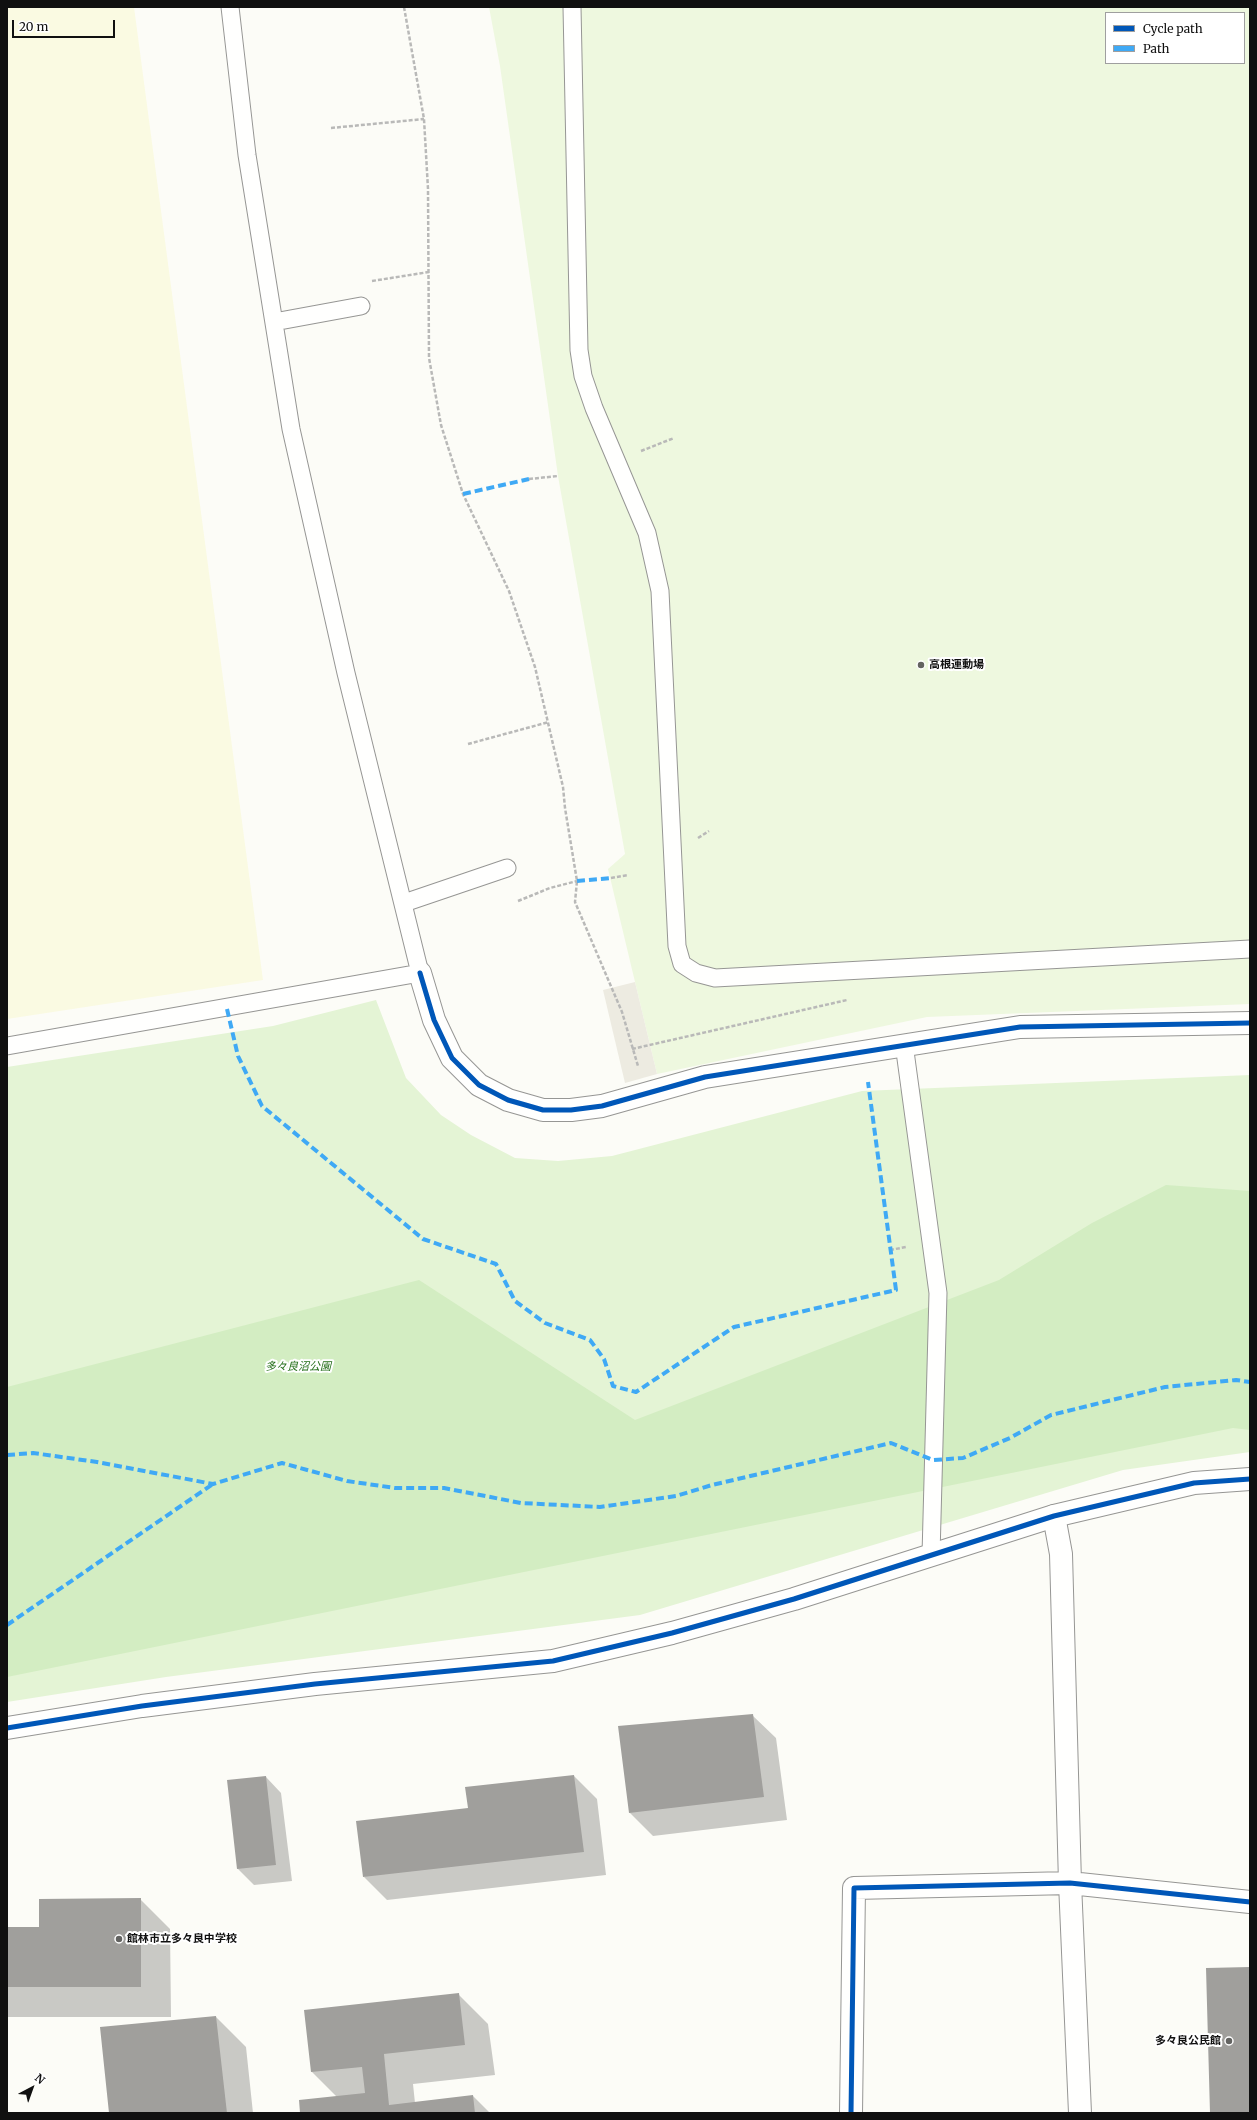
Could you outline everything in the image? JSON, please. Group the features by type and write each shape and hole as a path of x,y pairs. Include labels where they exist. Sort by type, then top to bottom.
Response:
{"street":[{"path":"420,973 434,1020 452,1058 479,1085 508,1100 543,1110 571,1110 602,1106 705,1077 1020,1026 1250,1023"},
{"path":"7,1728 142,1706 315,1684 553,1661 672,1633 794,1599 1054,1516 1194,1483 1250,1479"},
{"path":"1054,1516 1061,1554 1070,1883 1080,2113"},
{"path":"851,2113 854,1888 1070,1883 1250,1902"}],"lane":[{"path":"7,1046 420,973 404,903 346,673 291,430 247,155 230,7"},
{"path":"572,7 579,350 583,376 594,408 647,533 660,591 677,946 682,964 696,974 715,978 1250,950"},
{"path":"274,322 361,306"},
{"path":"404,903 507,868"},
{"path":"904,1044 938,1293 931,1555"}],"path":[{"path":"404,7 424,118 428,189 429,358 441,425 463,494 508,591 535,667 563,786 565,808 577,881 575,902 622,1012 632,1049 640,1071"},
{"path":"331,128 424,118"},
{"path":"364,282 429,272"},
{"path":"641,451 674,438"},
{"path":"529,480 558,476"},
{"path":"468,744 549,722"},
{"path":"611,878 628,875"},
{"path":"518,901 550,888 577,881"},
{"path":"632,1049 861,996 857,971"}],"green space":[{"path":"7,7 134,7 263,980 7,1019"},
{"name":"高根運動場","path":"489,7 1250,7 1250,1004 927,1017 657,1074 608,869 625,854 558,476 500,66"},
{"name":"多々良沼公園","path":"376,1000 406,1078 441,1115 471,1135 515,1158 558,1161 612,1156 862,1091 1250,1075 1250,1452 1123,1470 640,1615 166,1677 7,1702 7,1067 273,1026"},
{"path":"1166,1185 1250,1191 1250,1430 1233,1428 7,1677 7,1387 419,1280 635,1420 999,1280 1092,1223"}],"shaded area":[{"path":"635,982 657,1074 625,1083 603,990"}],"building":[{"path":"753,1714 764,1797 629,1813 618,1726"},
{"path":"574,1775 584,1852 363,1877 356,1821 468,1808 465,1787"},
{"path":"266,1776 276,1865 237,1869 227,1780"},
{"path":"141,1898 141,1987 7,1987 7,1927 39,1927 39,1899"},
{"name":"多々良公民館","path":"1250,1967 1250,2113 1210,2113 1206,1968"},
{"path":"459,1993 465,2045 384,2054 389,2105 473,2095 475,2113 300,2113 299,2100 365,2093 362,2067 311,2072 304,2010"},
{"path":"216,2016 227,2113 109,2113 100,2027"}],"marked path":[{"path":"463,494 529,479"},
{"path":"577,881 611,878"},
{"path":"227,1009 238,1056 262,1106 423,1239 496,1264 515,1301 545,1323 590,1340 604,1359 613,1386 636,1392 734,1327 896,1290 868,1082"},
{"path":"7,1455 33,1453 97,1462 213,1484 282,1463 347,1481 395,1488 444,1488 521,1503 600,1507 676,1496 712,1485 891,1443 933,1460 963,1458 1010,1438 1051,1415 1165,1387 1236,1380 1250,1382"},
{"path":"7,1625 213,1484"}],"cycle path":[{"path":"420,973 434,1020 452,1058 479,1085 508,1100 543,1110 571,1110 602,1106 705,1077 1020,1027 1250,1023"},
{"path":"7,1728 142,1706 315,1684 553,1661 672,1633 794,1599 1054,1516 1194,1483 1250,1479"},
{"path":"851,2113 854,1888 1070,1883 1250,1902"}],"place":[{"name":"高根運動場","path":"921,665"},
{"name":"館林市立多々良中学校","path":"119,1939"},
{"name":"多々良公民館","path":"1229,2041"}]}
